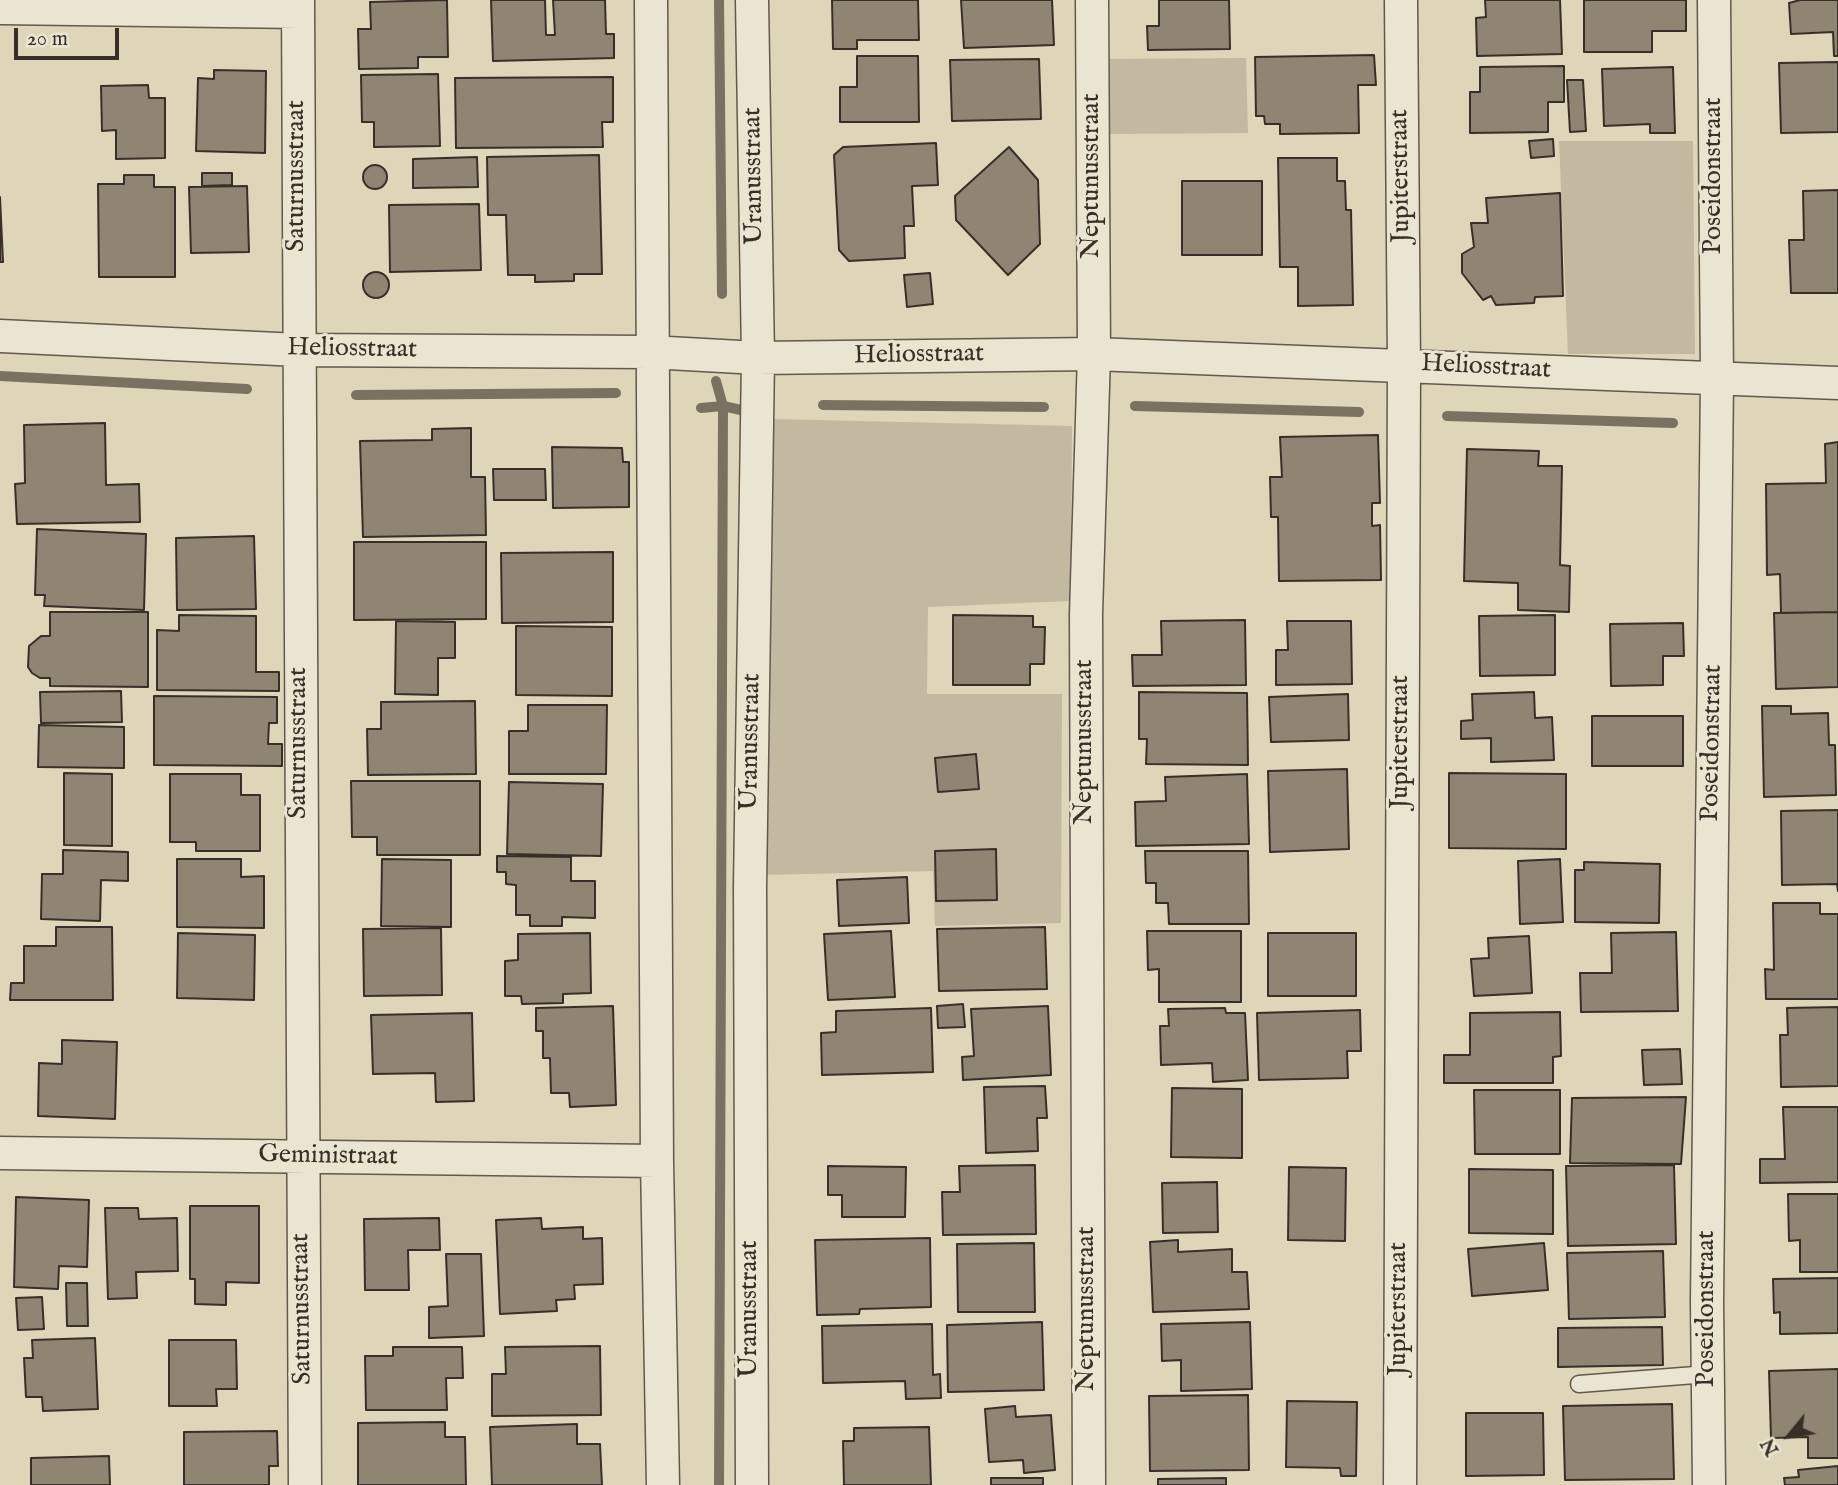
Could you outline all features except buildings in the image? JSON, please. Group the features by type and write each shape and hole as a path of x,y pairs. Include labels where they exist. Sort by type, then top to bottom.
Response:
{"street":[{"path":"651,0 650,352 657,1161 663,1485"},
{"name":"Uranusstraat","path":"752,0 758,358 750,887 752,1485"},
{"name":"Neptunusstraat","path":"1089,1485 1086,614 1094,354 1092,0"},
{"name":"Jupiterstraat","path":"1400,1485 1404,365 1401,0"},
{"name":"Poseidonstraat","path":"1709,1485 1717,379 1714,0"},
{"path":"0,8 298,6"},
{"name":"Saturnusstraat","path":"298,6 304,1485"},
{"name":"Heliosstraat","path":"0,336 299,350 650,352 758,358 1094,354 1838,383"},
{"name":"Geministraat","path":"0,1153 657,1161"}],"lane":[{"path":"1579,1384 1708,1374"}],"shaded area":[{"path":"1246,58 1248,133 1107,134 1106,59"},
{"path":"1559,141 1693,141 1695,354 1568,354"},
{"path":"774,419 1072,426 1071,601 928,607 927,694 1062,694 1061,923 935,926 933,871 764,875"}],"waterway":[{"path":"719,0 722,294"},
{"path":"0,376 247,389"},
{"path":"716,381 723,406 719,1485"},
{"path":"356,395 616,393"},
{"path":"823,405 1044,407"},
{"path":"701,408 723,406 741,410"},
{"path":"1135,406 1359,412"},
{"path":"1447,416 1673,423"}]}
